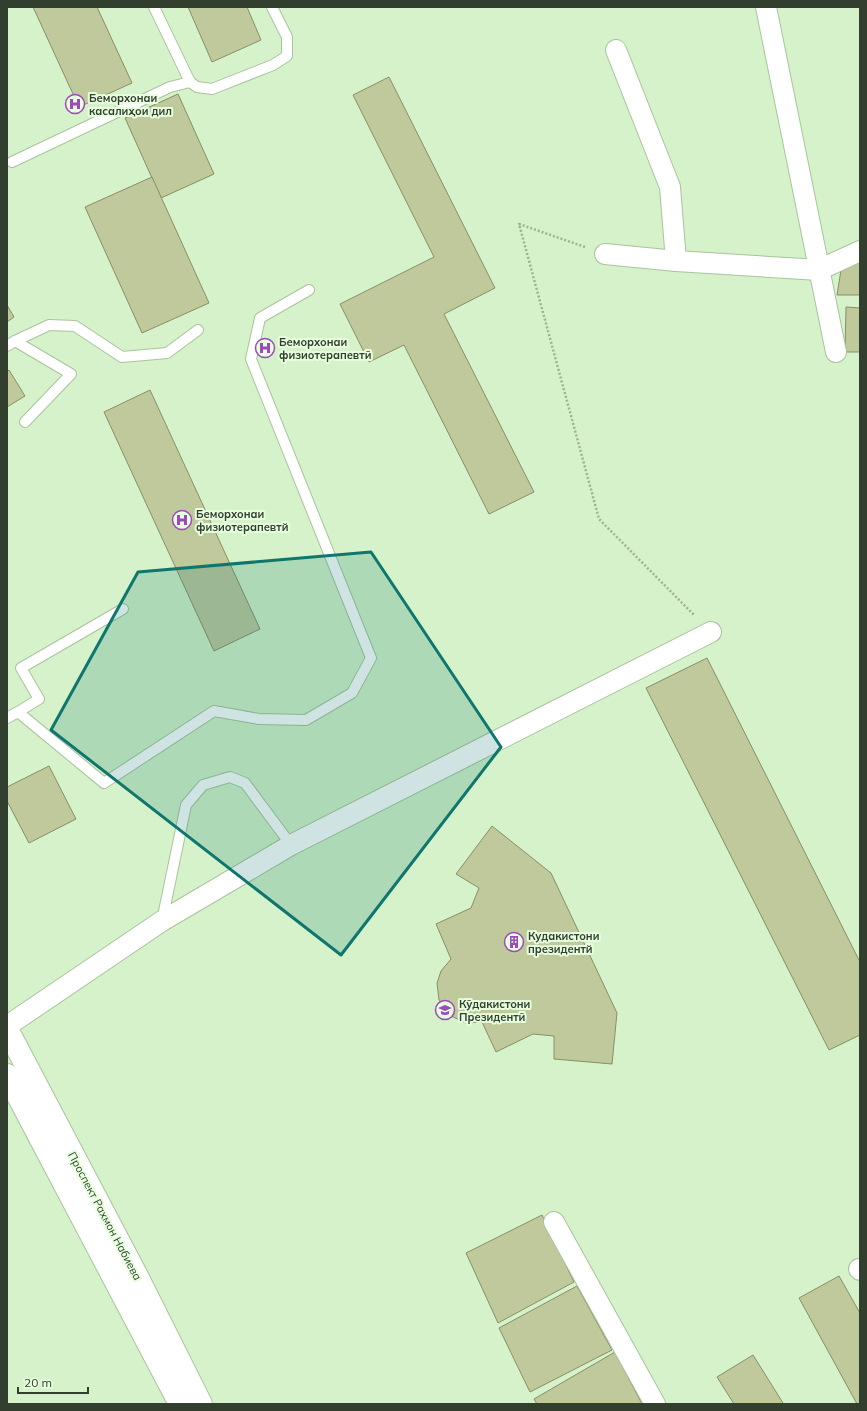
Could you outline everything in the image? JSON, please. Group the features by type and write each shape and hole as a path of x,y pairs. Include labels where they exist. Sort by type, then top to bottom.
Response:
{"main road":[{"name":"Проспект Рахмон Набиева","path":"7,1028 137,1276 201,1404"},
{"name":"Проспект Рахмон Набиева","path":"7,1075 180,1404"}],"street":[{"path":"766,7 836,352"},
{"path":"616,50 670,187 676,261"},
{"path":"605,254 676,261 819,270 860,251"},
{"path":"7,1028 162,921 291,845 710,632"},
{"path":"554,1222 655,1404"}],"lane":[{"path":"154,7 190,82 197,87 212,89 273,65 287,56 287,37 272,7"},
{"path":"12,162 170,87 190,82"},
{"path":"18,712 104,783 214,711 259,720 306,720 352,693 371,658 251,359 260,318 309,290"},
{"path":"11,344 49,325 75,326 122,356 167,353 198,330"},
{"path":"11,344 71,374 25,422"},
{"path":"7,718 39,699 21,668 123,609"},
{"path":"162,921 186,805 203,785 230,777 245,783 291,845"}],"path":[{"path":"605,254 519,224 599,519 710,632"}],"highlighted area":[{"path":"371,552 501,747 341,955 51,730 138,572"}],"building":[{"path":"33,7 97,7 132,83 79,107"},
{"path":"188,7 247,7 261,40 212,62"},
{"path":"389,77 495,288 444,314 534,492 489,514 404,345 369,362 340,304 434,257 353,95"},
{"path":"178,94 214,174 161,198 125,118"},
{"path":"152,177 209,303 142,333 85,207"},
{"path":"860,262 860,295 837,295 841,270"},
{"path":"7,305 14,317 7,322"},
{"path":"846,307 860,308 860,352 845,352"},
{"path":"9,370 25,396 7,407 7,372"},
{"name":"Беморхонаи физиотерапевтй","path":"150,390 260,629 214,651 104,412"},
{"path":"707,658 860,962 860,1035 829,1050 646,688"},
{"path":"49,766 76,819 29,843 7,801 7,787"},
{"name":"Кудакистони президентй","path":"492,826 551,873 617,1013 612,1064 554,1059 554,1036 533,1034 496,1052 482,1022 466,1023 449,1015 439,1000 437,983 441,971 451,959 436,924 471,908 479,888 456,874"},
{"path":"542,1215 574,1282 498,1323 466,1253"},
{"path":"839,1276 860,1313 860,1404 857,1404 799,1298"},
{"path":"577,1286 612,1350 530,1392 499,1328"},
{"path":"615,1352 642,1404 537,1404 534,1399"},
{"path":"753,1355 783,1403 734,1404 717,1377"}],"place":[{"name":"Беморхонаи касалиҳои дил","path":"75,104"},
{"name":"Беморхонаи физиотерапевтӣ","path":"265,348"},
{"name":"Беморхонаи физиотерапевтй","path":"182,520"},
{"name":"Кудакистони президентй","path":"514,942"},
{"name":"Кӯдакистони Президентӣ","path":"445,1010"}]}
